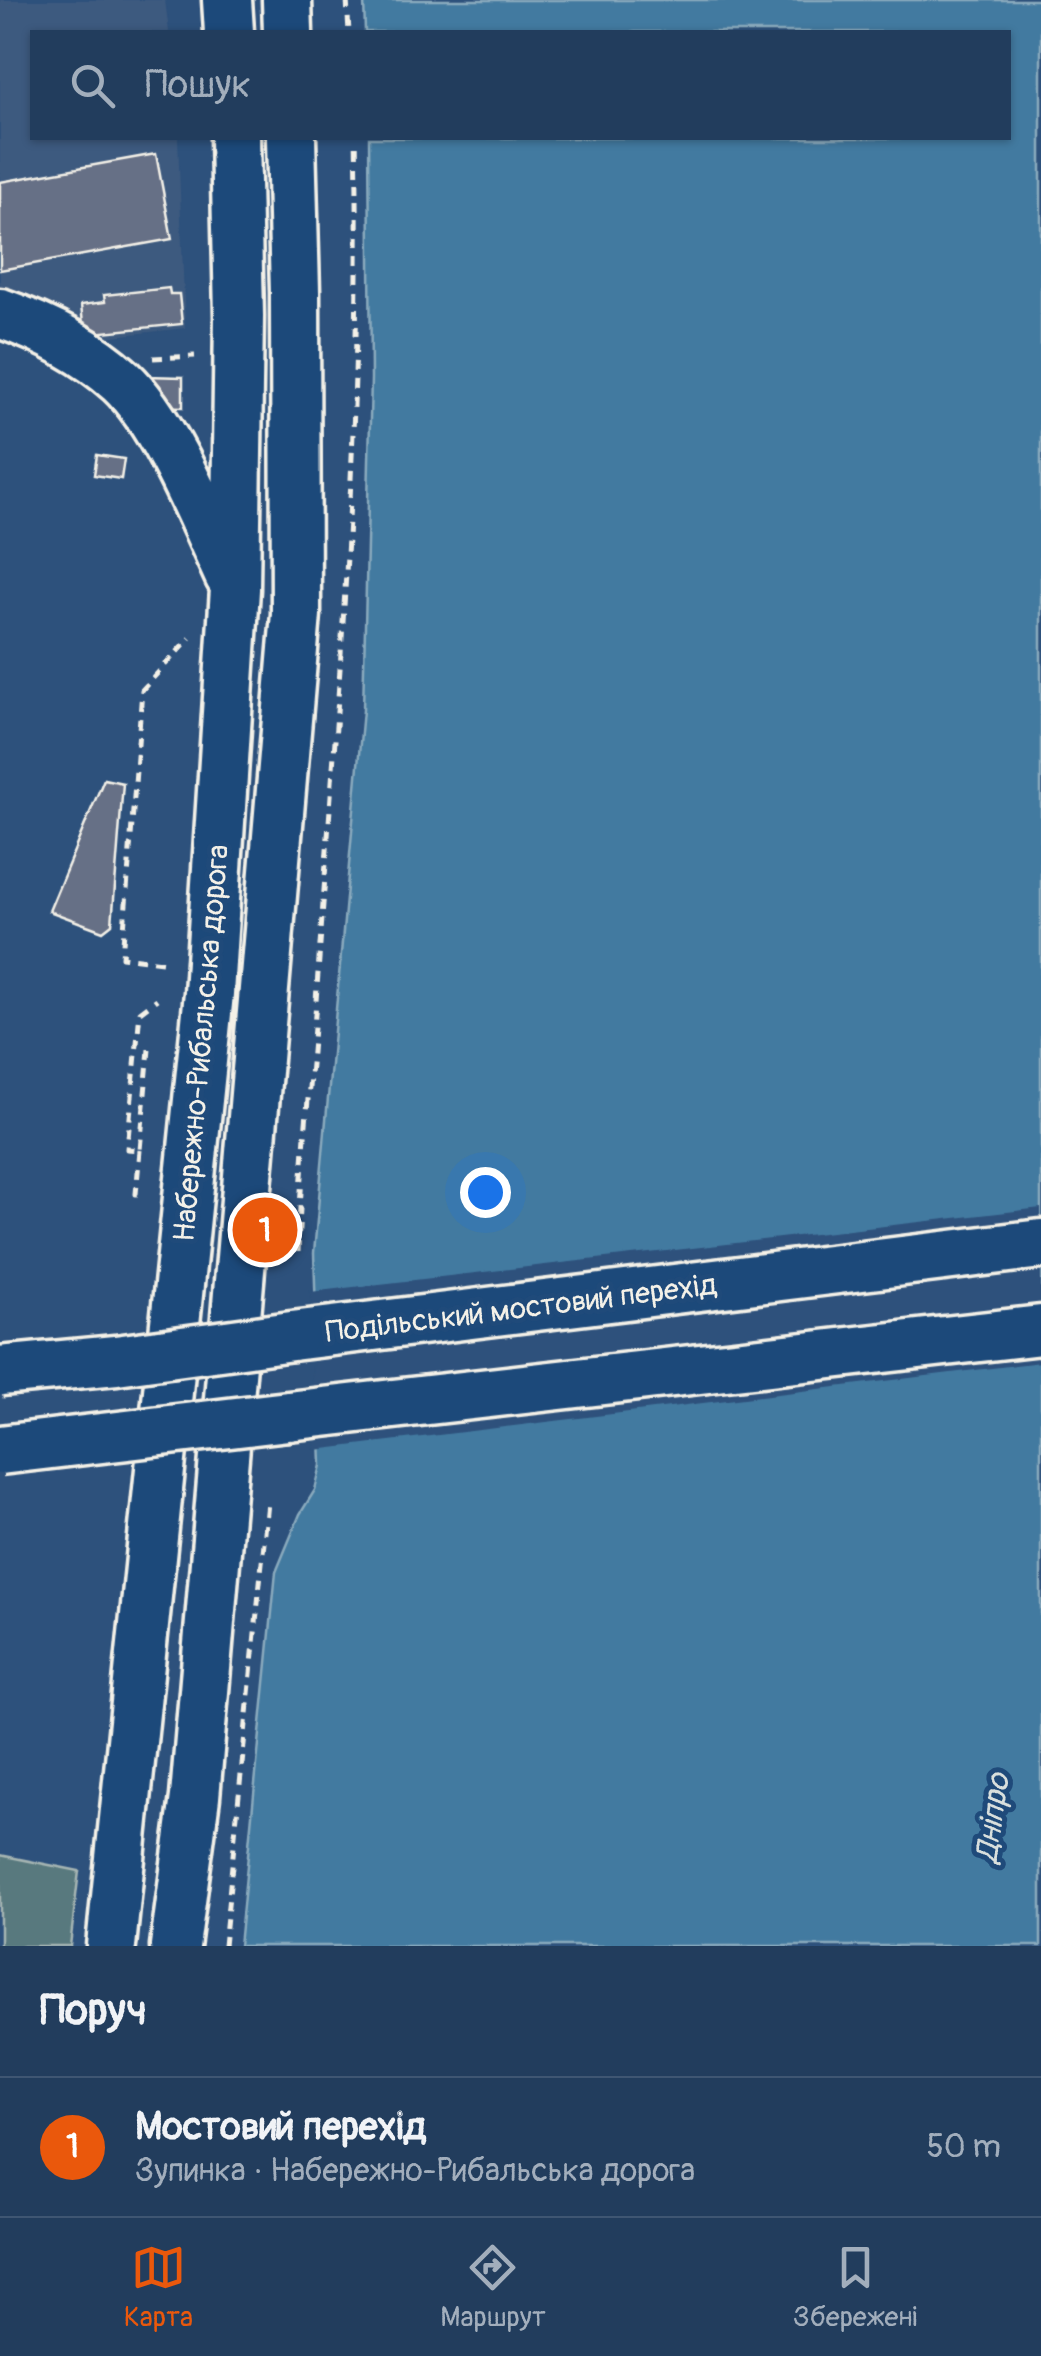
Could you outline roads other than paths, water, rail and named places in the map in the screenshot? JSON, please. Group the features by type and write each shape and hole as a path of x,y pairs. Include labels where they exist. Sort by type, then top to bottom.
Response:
{"main road":[{"path":"227,0 229,30"},
{"path":"287,0 288,30"},
{"name":"Набережно-Рибальська дорога","path":"111,1946 210,993 236,589 235,140"},
{"name":"Набережно-Рибальська дорога","path":"175,1946 195,1796 296,614 291,140"},
{"path":"0,313 34,324 82,353 120,381 143,406 180,472 236,589"},
{"name":"Подільський мостовий перехід","path":"0,1371 116,1360 1041,1244"},
{"path":"0,1450 1041,1330"}],"water":[{"name":"Дніпро","path":"364,0 1041,0 1041,1946 239,1946 276,1572 300,1514 315,1490 321,1465 314,1253 363,710 371,378 369,140 1011,140 1011,30 365,30"}],"place":[{"name":"Мостовий перехід","path":"265,1230"}]}
